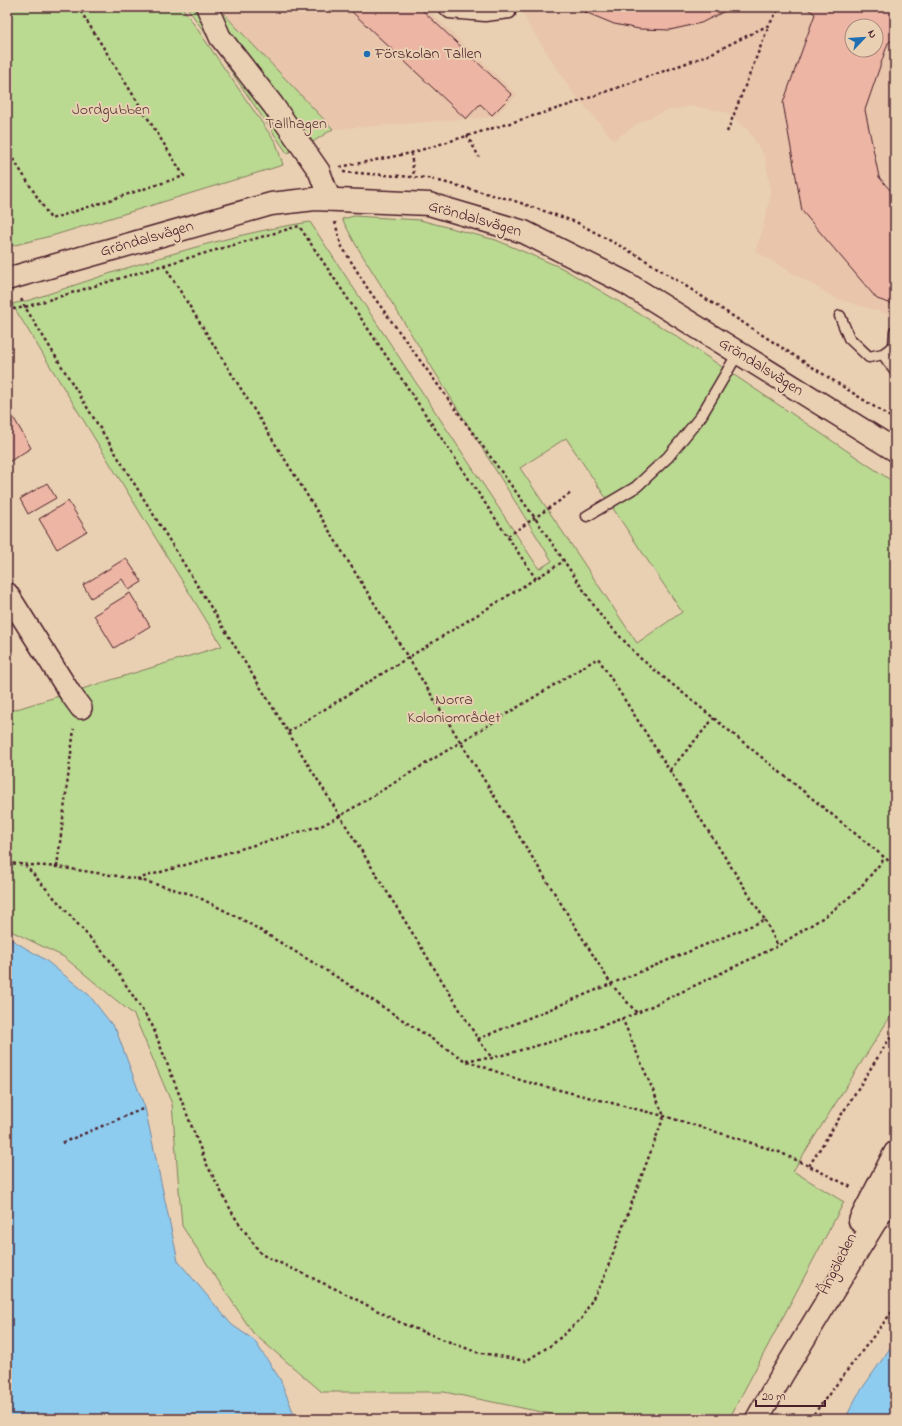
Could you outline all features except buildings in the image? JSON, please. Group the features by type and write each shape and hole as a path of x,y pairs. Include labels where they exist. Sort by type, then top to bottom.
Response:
{"street":[{"path":"207,7 220,37 273,105 319,171 330,200"},
{"name":"Gröndalsvägen","path":"7,278 271,204 315,199 429,204 524,232 626,283 895,450"},
{"path":"7,593 81,708"},
{"name":"Ängöleden","path":"782,1376 895,1153"},
{"name":"Ängöleden","path":"757,1419 895,1189"}],"lane":[{"path":"442,7 450,13 486,16 510,13"},
{"path":"840,316 849,338 868,357 883,354 894,346 895,331"},
{"path":"586,516 636,487 668,457 701,416 738,353"},
{"path":"883,354 895,371"}],"path":[{"path":"7,150 51,219 184,176 78,7"},
{"path":"727,132 769,24 780,7"},
{"path":"319,171 411,153 569,105 706,56 769,24"},
{"path":"467,135 478,157"},
{"path":"411,153 414,177"},
{"path":"330,200 341,245 368,289 535,518 601,616 640,658 895,866"},
{"path":"7,308 15,310 299,226 536,579"},
{"path":"164,265 611,984 637,1013"},
{"path":"25,307 478,1039 492,1058"},
{"path":"508,536 571,493"},
{"path":"288,732 564,561"},
{"path":"137,879 323,825 598,658 765,920 778,946"},
{"path":"58,867 72,732 81,708"},
{"path":"670,770 714,718"},
{"path":"464,1060 492,1058 579,1034 637,1013 778,946 827,915 858,890 885,858"},
{"path":"7,863 58,867 137,879 194,895 245,921 340,979 464,1060 523,1082 664,1116 772,1150 856,1189"},
{"path":"25,865 109,959 152,1025 206,1163 234,1216 261,1254 342,1292 404,1324 476,1352 526,1361 559,1338 582,1318 603,1280 664,1116 622,1018"},
{"path":"478,1039 765,920"},
{"path":"809,1166 895,1030"},
{"path":"62,1143 145,1108"},
{"path":"810,1419 895,1308"}],"shaded area":[{"name":"Förskolan Tallen","path":"220,7 425,7 517,95 494,117 333,129 222,12"},
{"path":"520,7 895,7 895,316 837,299 755,251 762,232 771,193 765,157 748,130 726,112 692,106 665,111 638,123 614,140 572,91 528,24"}],"green space":[{"name":"Jordgubben","path":"7,7 182,7 276,143 283,165 55,235 7,247"},
{"name":"Tallhagen","path":"187,7 220,7 222,12 333,129 308,145 287,153"},
{"name":"Norra Koloniområdet","path":"354,216 420,220 496,240 562,268 670,332 895,483 895,1009 793,1171 844,1202 729,1419 568,1419 561,1416 444,1392 322,1392 253,1333 182,1226 172,1104 134,1015 64,957 7,929 7,712 222,646 12,304 30,300 168,255 204,245 274,228 310,222 539,569 552,561 356,245 342,219","holes":["566,438 682,612 637,643 520,468"]}],"water":[{"path":"7,937 44,959 89,995 116,1030 145,1108 178,1261 232,1325 254,1340 280,1379 296,1419 7,1419"},
{"path":"895,1341 895,1419 845,1419 857,1396"},
{"path":"481,1417 486,1419 417,1419"}],"place":[{"name":"Förskolan Tallen","path":"367,54"}]}
